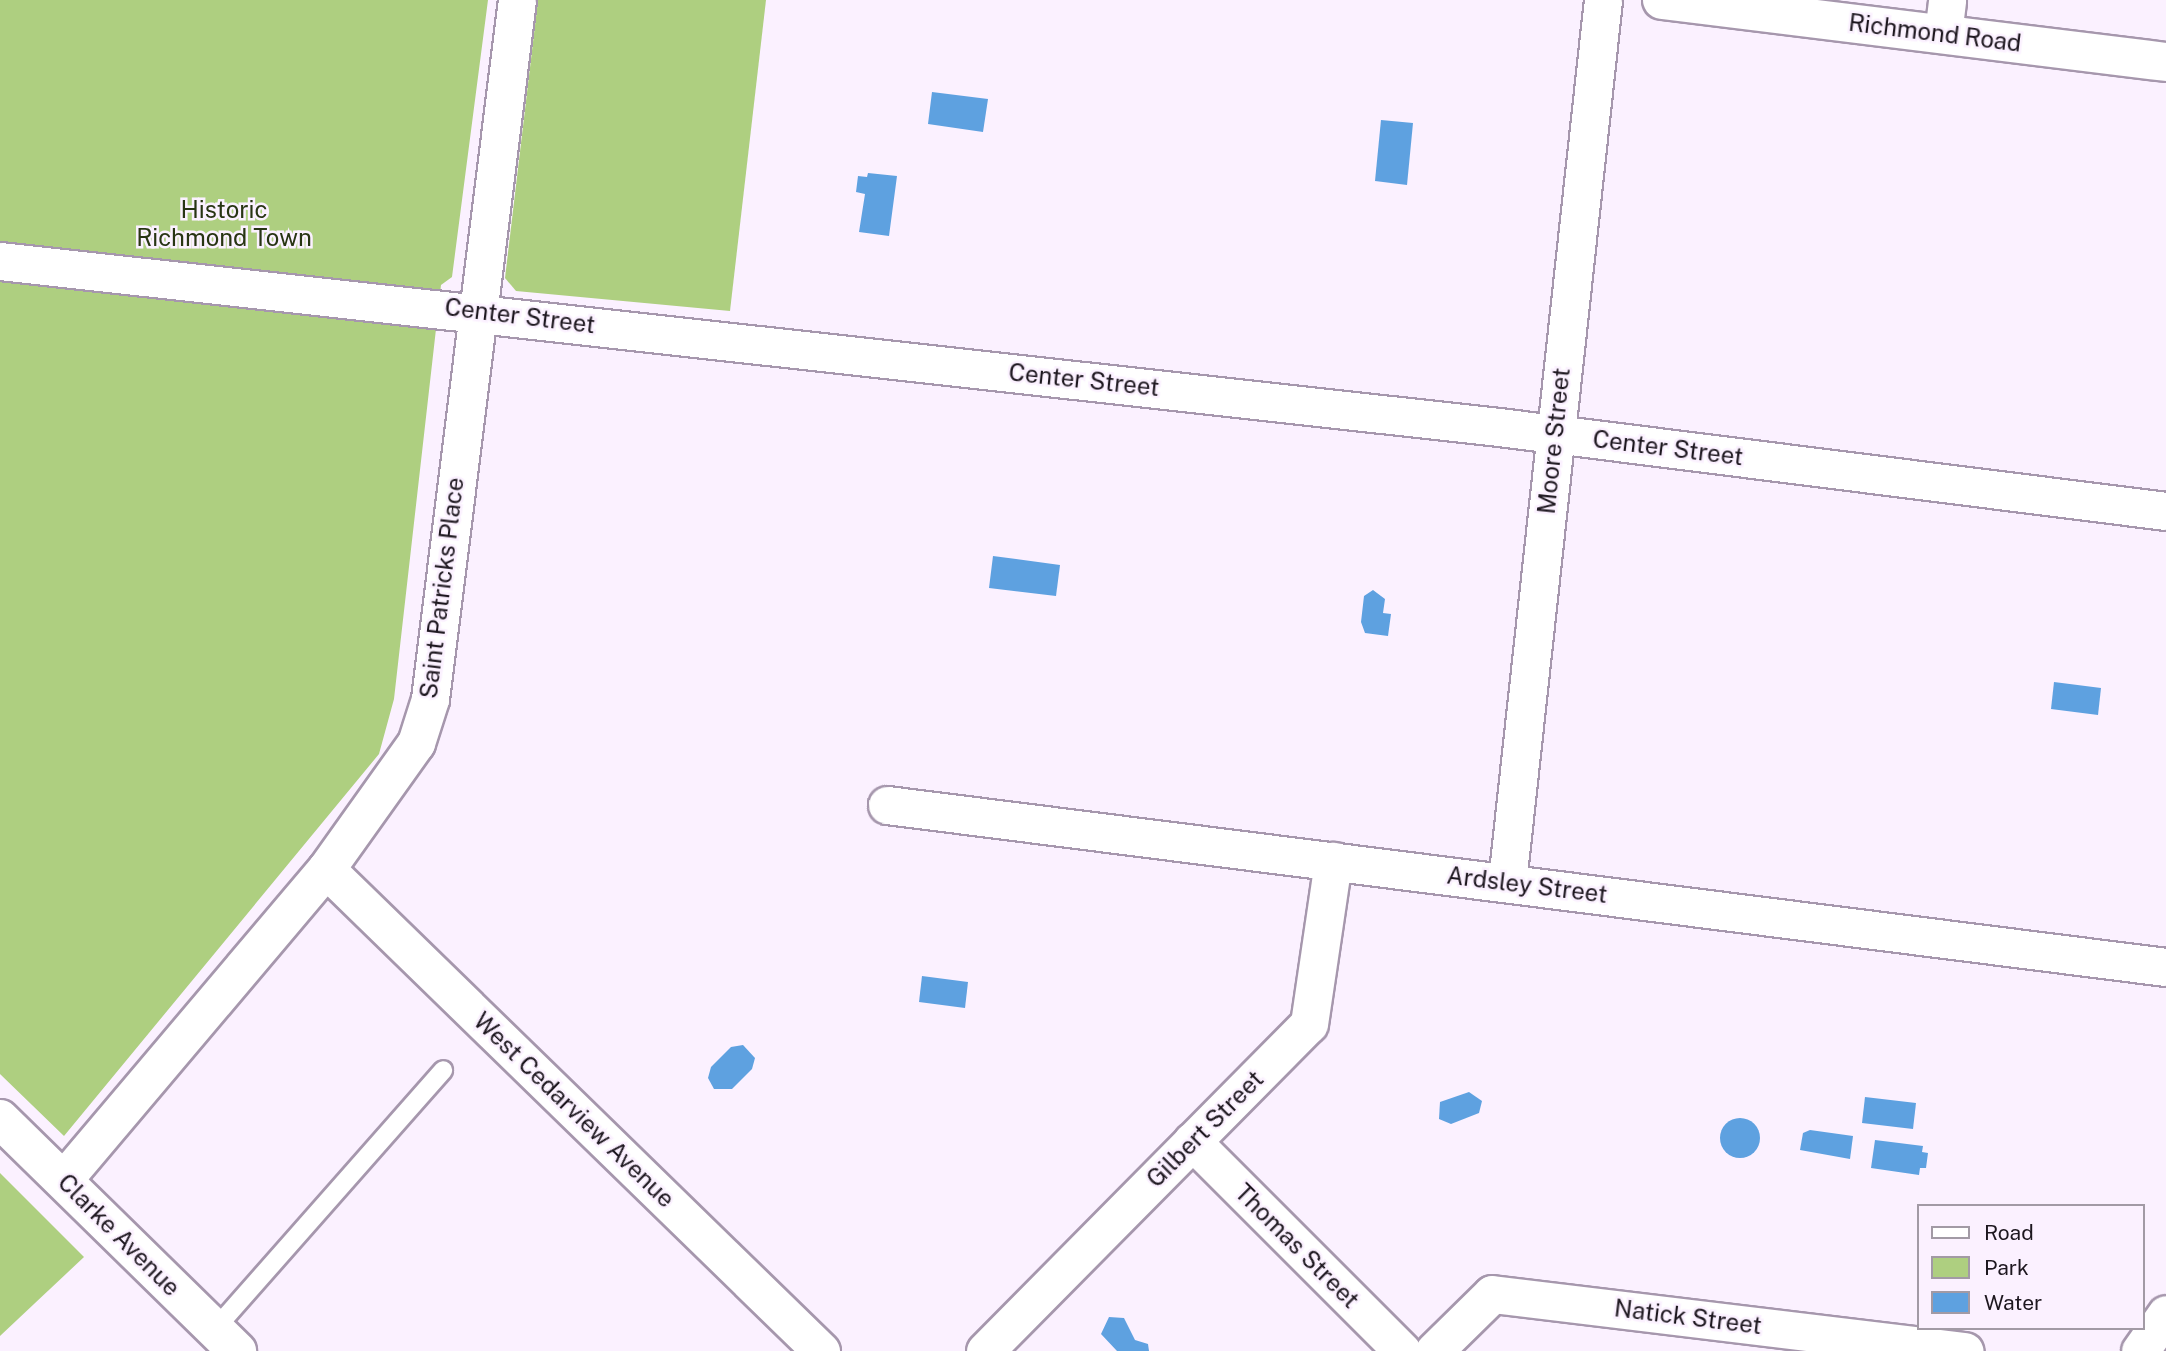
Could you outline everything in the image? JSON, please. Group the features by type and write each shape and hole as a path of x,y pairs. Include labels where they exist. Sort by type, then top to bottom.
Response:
{"street":[{"name":"Saint Patricks Place","path":"63,1180 326,869 416,743 430,699 517,0"},
{"name":"Moore Street","path":"1507,882 1603,0"},
{"name":"Richmond Road","path":"1662,0 1945,17 2166,61"},
{"name":"Center Street","path":"0,261 477,310 1554,433 2166,511"},
{"name":"Ardsley Street","path":"887,805 2166,967"},
{"name":"Gilbert Street","path":"985,1351 1309,1024 1333,861"},
{"name":"West Cedarview Avenue","path":"326,869 821,1351"},
{"name":"Clarke Avenue","path":"0,1119 226,1340"},
{"name":"Thomas Street","path":"1192,1141 1402,1351"},
{"name":"Natick Street","path":"1434,1351 1492,1294 1965,1351"},
{"path":"2140,1351 2166,1314"}],"lane":[{"path":"226,1340 443,1070"}],"green space":[{"name":"Historic Richmond Town","path":"0,0 488,0 452,277 441,285 394,699 379,754 64,1136 0,1074"},
{"path":"538,0 766,0 730,311 516,291 505,278"},
{"path":"0,1173 84,1257 0,1336"}],"water":[{"path":"932,92 988,99 983,132 928,124"},
{"path":"1381,120 1413,123 1407,185 1375,181"},
{"path":"868,173 897,176 889,236 859,232 865,194 856,192 858,176 867,177"},
{"path":"993,556 1060,565 1056,596 989,588"},
{"path":"1373,590 1385,599 1383,613 1391,614 1388,636 1365,633 1361,622 1364,596"},
{"path":"2054,682 2101,688 2098,715 2051,709"},
{"path":"922,976 968,982 965,1008 919,1002"},
{"path":"743,1045 755,1058 752,1069 732,1089 714,1089 708,1078 711,1067 731,1047"},
{"path":"1469,1092 1482,1101 1479,1113 1451,1124 1439,1119 1440,1102"},
{"path":"1865,1097 1916,1103 1913,1129 1862,1123"},
{"path":"1740,1118 1754,1124 1760,1138 1754,1152 1740,1158 1726,1152 1720,1138 1726,1124"},
{"path":"1810,1130 1853,1136 1850,1159 1800,1150 1803,1133"},
{"path":"1875,1140 1923,1146 1922,1152 1928,1153 1926,1168 1920,1168 1919,1175 1871,1168"},
{"path":"1109,1317 1124,1318 1135,1340 1148,1344 1149,1351 1117,1351 1101,1334"}]}
